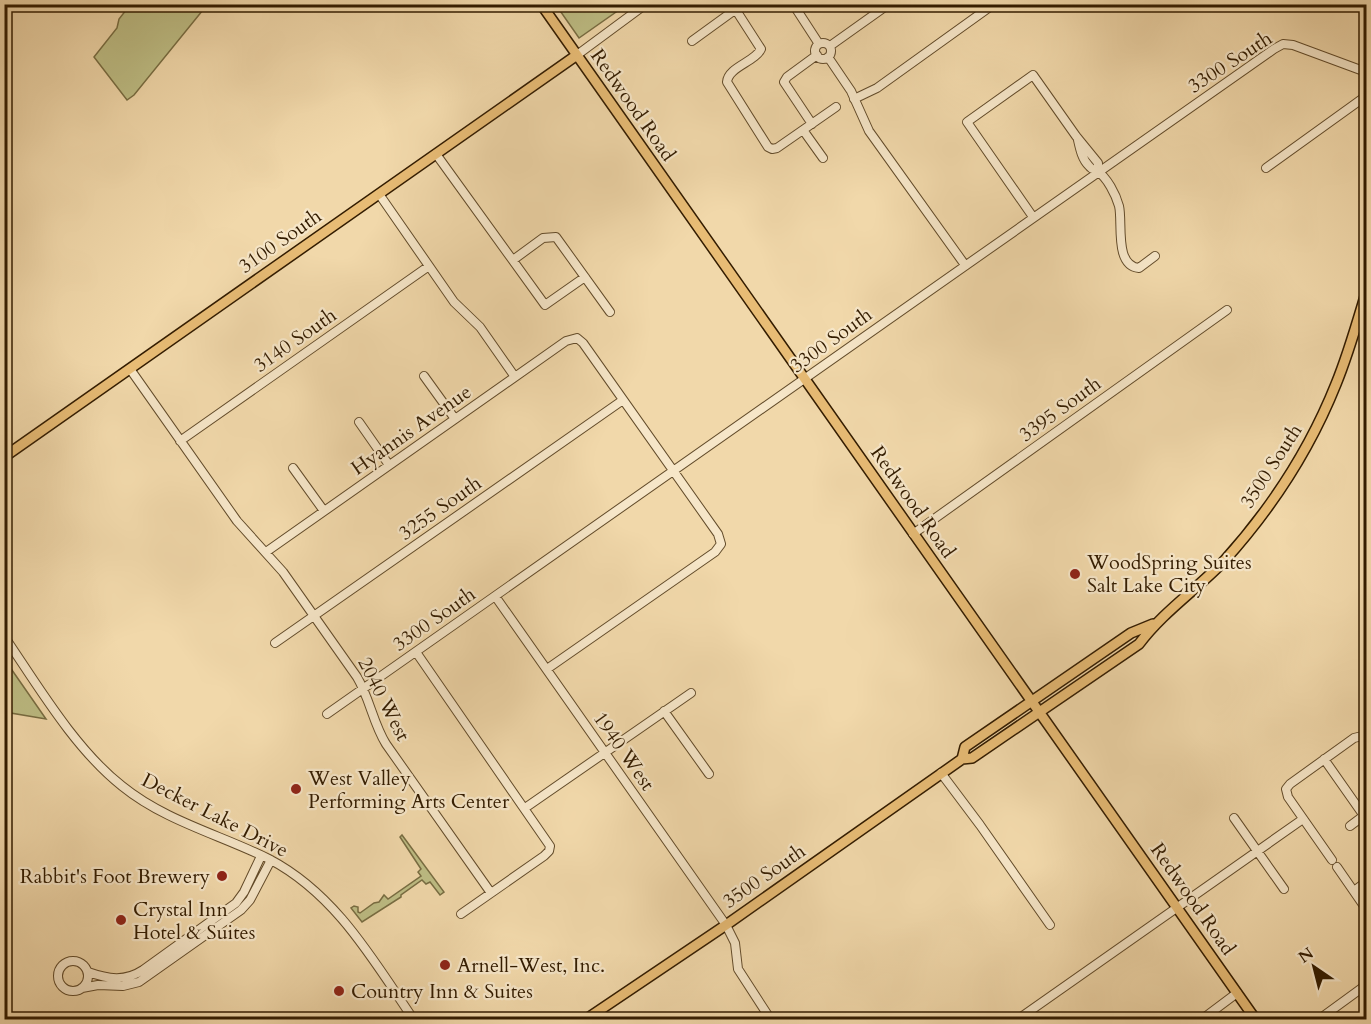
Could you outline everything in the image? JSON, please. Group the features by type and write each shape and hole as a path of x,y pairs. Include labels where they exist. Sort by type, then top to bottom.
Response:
{"main road":[{"name":"Redwood Road","path":"541,4 1256,1020"},
{"name":"3100 South","path":"4,456 577,56"},
{"name":"3500 South","path":"585,1020 726,925 941,773 962,759 972,758 1139,644 1154,624 1224,561 1263,514 1290,474 1314,433 1332,394 1366,293"},
{"name":"3500 South","path":"962,759 965,747 1131,633 1154,624"}],"street":[{"path":"577,56 646,4"},
{"path":"793,4 819,44"},
{"path":"830,46 889,4"},
{"path":"854,99 877,88 994,4"},
{"path":"692,41 737,6 761,49 758,54 729,75 727,82 766,145 772,149 777,148 836,107"},
{"path":"819,44 826,43 830,46"},
{"path":"819,44 815,51 817,56 823,59 828,57 831,51 830,46"},
{"name":"3300 South","path":"327,714 1278,46 1293,45 1366,72"},
{"path":"812,124 784,82 787,76 817,56"},
{"path":"828,57 854,99 869,131 965,265"},
{"path":"1033,217 966,122 1034,75 1076,136 1083,158 1090,168 1098,172 1117,198 1121,214 1120,239 1129,263 1139,268 1155,256"},
{"path":"1266,168 1366,96"},
{"path":"803,130 822,158"},
{"path":"436,154 479,217 497,237 545,304 585,277"},
{"path":"379,194 459,308 480,327 515,377"},
{"path":"513,260 543,238 556,237 610,312"},
{"name":"3140 South","path":"180,441 429,266"},
{"name":"3395 South","path":"913,534 1227,310"},
{"name":"Hyannis Avenue","path":"266,552 568,340 577,338 583,343 623,400"},
{"name":"2040 West","path":"130,369 237,522 289,580 314,616 363,688 383,738 491,893"},
{"path":"424,376 455,419"},
{"path":"547,669 715,552 721,543 718,534 623,400"},
{"name":"3255 South","path":"275,643 623,400"},
{"path":"359,422 389,465"},
{"path":"293,468 324,511"},
{"name":"1940 West","path":"495,596 726,925 735,943 736,963 743,979 771,1020"},
{"name":"Decker Lake Drive","path":"4,636 72,733 109,775 135,796 157,809 271,860 310,886 337,912 355,934 414,1020"},
{"path":"416,651 549,842 550,849 544,856 461,914"},
{"path":"525,808 691,693"},
{"path":"664,711 709,774"},
{"path":"1364,737 1354,738 1286,789 1288,797 1366,909"},
{"path":"1324,759 1365,815 1350,826"},
{"path":"941,773 1050,925"},
{"path":"1234,818 1284,889"},
{"path":"1017,1020 1303,819"},
{"path":"88,972 121,979 143,970 237,903 261,856"},
{"path":"82,988 87,981 88,972 83,964 75,961 66,963 59,973 60,981 65,988 73,991 98,985 128,985 150,975 241,910 250,900 271,860"},
{"path":"1354,891 1366,882"},
{"path":"1317,1020 1366,985"},
{"path":"1201,1020 1237,993"}],"green space":[{"path":"130,5 207,5 134,95 127,100 94,57 117,28 119,19"},
{"path":"556,5 626,5 579,38"},
{"path":"5,660 46,719 5,712"},
{"path":"402,835 444,892 440,895 430,882 426,884 422,880 401,897 362,922 351,908 358,907 360,913 379,902 384,895 388,899 421,876 418,872 421,869 400,837"}],"place":[{"name":"WoodSpring Suites Salt Lake City","path":"1075,574"},
{"name":"West Valley Performing Arts Center","path":"296,789"},
{"name":"Rabbit's Foot Brewery","path":"222,876"},
{"name":"Crystal Inn Hotel & Suites","path":"121,920"},
{"name":"Arnell-West, Inc.","path":"445,965"},
{"name":"Country Inn & Suites","path":"339,991"}]}
